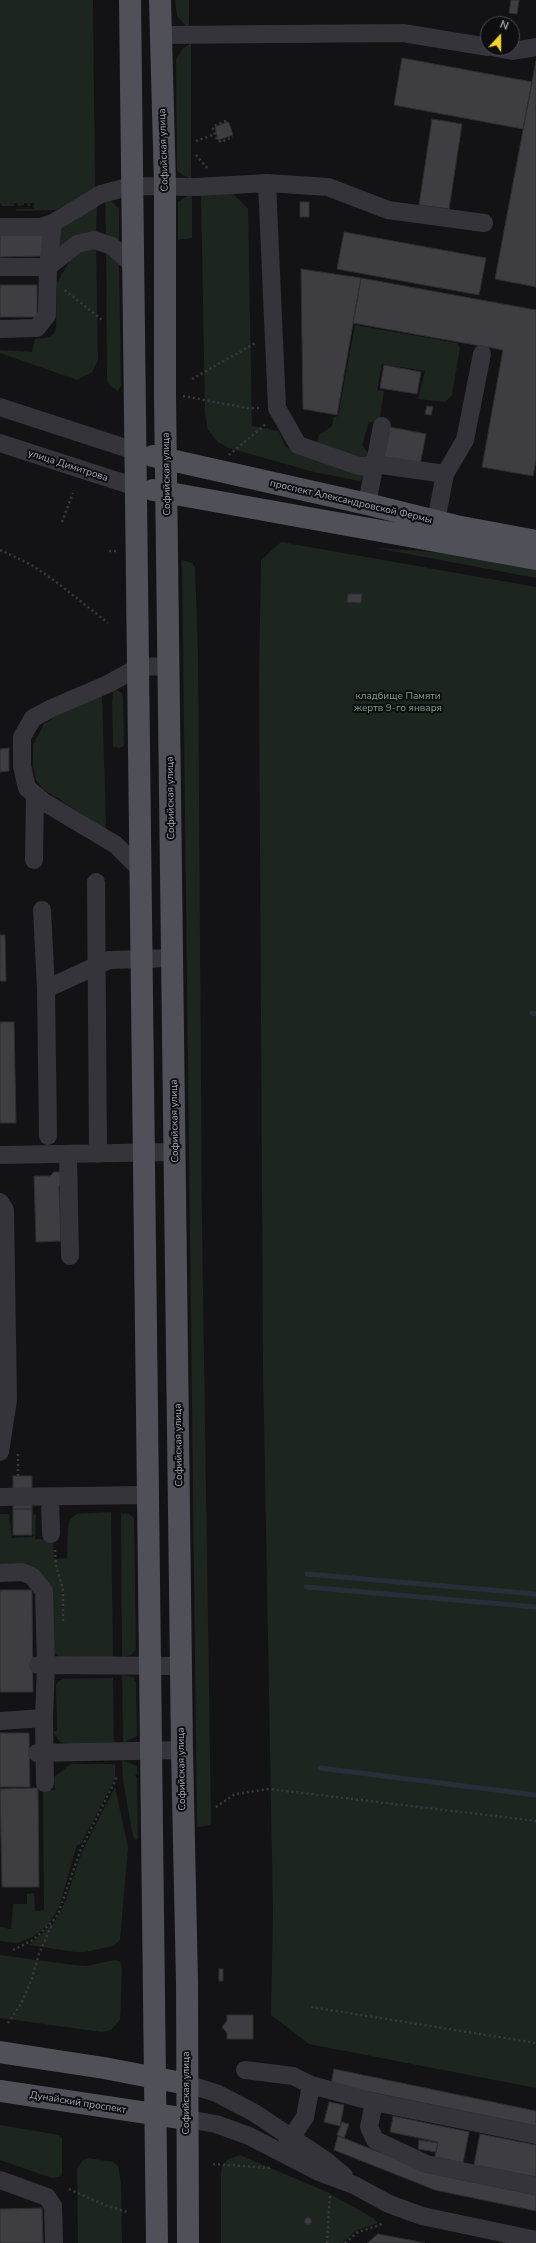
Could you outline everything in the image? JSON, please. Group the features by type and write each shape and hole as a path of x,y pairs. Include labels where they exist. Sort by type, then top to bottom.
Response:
{"main road":[{"path":"130,0 135,451 142,871 157,2243"},
{"name":"Софийская улица","path":"160,0 165,185 169,666 188,2243"},
{"name":"проспект Александровской Фермы","path":"135,451 167,460 366,504 436,522 536,541"},
{"name":"проспект Александровской Фермы","path":"136,487 536,559"},
{"path":"0,2052 187,2084"},
{"name":"Дунайский проспект","path":"0,2091 187,2119"}],"street":[{"path":"160,35 403,33 480,46"},
{"path":"520,50 536,47"},
{"path":"267,183 278,410 298,445 359,466 374,466 445,474"},
{"path":"0,227 40,227 53,223 100,194 132,186 165,185 196,187 267,183 328,186 388,210 484,223"},
{"path":"0,329 37,328 48,315 48,275 53,223"},
{"path":"48,275 77,244 94,240 112,246 133,265"},
{"path":"0,267 48,275"},
{"path":"436,522 445,474 465,440 482,354"},
{"path":"0,407 135,451"},
{"path":"366,504 382,426"},
{"name":"улица Димитрова","path":"0,443 136,487"},
{"path":"142,871 116,845 34,795 27,788 22,766 22,737 34,718 108,684 139,667 169,666"},
{"path":"34,795 34,860"},
{"path":"96,882 98,1154"},
{"path":"42,910 46,989 48,1136"},
{"path":"46,989 109,960 173,958"},
{"path":"0,1156 68,1156 176,1152"},
{"path":"68,1156 70,1256"},
{"path":"0,1202 5,1210 8,1400 6,1453"},
{"path":"0,1497 148,1496"},
{"path":"50,1497 51,1534"},
{"path":"0,1573 22,1572 32,1576 44,1591 42,1665 44,1718 41,1753 45,1783"},
{"path":"42,1665 181,1666"},
{"path":"0,1721 44,1718"},
{"path":"41,1753 182,1750"},
{"path":"245,2070 293,2076 311,2085 374,2102 536,2135"},
{"path":"187,2084 216,2093 253,2112 283,2152"},
{"path":"283,2152 305,2117 311,2085"},
{"path":"374,2102 369,2127 375,2140 426,2164 536,2186"},
{"path":"187,2119 216,2124 243,2133 283,2152 325,2160 354,2185 389,2204 422,2216 536,2240"},
{"path":"0,2180 47,2197 53,2206 54,2243"}],"path":[{"path":"226,121 214,126 217,140 221,142 233,137"},
{"path":"196,141 215,134"},
{"path":"48,275 102,320"},
{"path":"192,379 274,332"},
{"path":"180,396 192,396 247,408 278,410"},
{"path":"229,455 278,410"},
{"path":"62,522 73,493"},
{"path":"0,550 30,564 55,581 108,623"},
{"path":"109,551 122,552"},
{"path":"6,1453 18,1454 18,1497"},
{"path":"8,2023 21,2004 31,1981 39,1954 53,1921 64,1902 81,1849 118,1777"},
{"path":"216,1807 235,1794 269,1789 536,1821"},
{"path":"13,1950 33,1940 53,1921"},
{"path":"311,2007 536,2043"},
{"path":"212,2164 262,2168 283,2152"},
{"path":"69,2189 105,2205 127,2212"},
{"path":"327,2243 330,2199 328,2190"},
{"path":"345,2243 358,2232 380,2225 384,2221"}],"green space":[{"path":"0,0 93,0 95,189 56,210 16,211 16,209 34,209 34,203 30,203 30,206 28,206 27,203 18,206 18,203 14,203 14,206 2,206 0,203"},
{"path":"175,0 189,0 189,27 177,16"},
{"path":"191,43 191,180 177,171 176,59 182,49"},
{"path":"192,193 192,238 178,240 178,202"},
{"path":"201,193 232,193 248,209 252,426 279,431 285,446 288,448 358,469 364,475 360,481 314,472 229,448 218,442 208,430 205,413"},
{"path":"105,201 111,201 119,209 119,240 106,235"},
{"path":"97,206 96,232 76,235 66,241 59,249 57,238 62,226"},
{"path":"96,248 98,360 92,372 77,380 0,353 0,350 32,352 35,339 50,337 54,333 56,329 57,283 76,252"},
{"path":"106,251 119,264 121,385 118,391 110,386 107,380"},
{"path":"355,325 457,343 460,348 452,395 445,402 418,399 425,371 382,364 377,390 384,391 379,423 369,422 362,445 368,453 366,460 315,448 319,435 332,426 334,417 338,416"},
{"name":"кладбище Памяти жертв 9-го января","path":"281,542 536,587 536,2088 309,2044 271,2015 273,1913 263,1367 259,678 261,560"},
{"path":"376,548 450,553 536,569 536,578"},
{"path":"182,560 192,563 195,567 198,651 202,1223 211,1822 210,1825 197,1827"},
{"path":"116,690 122,693 123,696 124,746 119,748 113,747 112,703 113,692"},
{"path":"102,696 105,829 43,789 36,780 33,766 33,745 44,724 61,713"},
{"path":"111,1512 113,1658 60,1658 53,1651 50,1596 0,1565 0,1514 9,1514 12,1538 33,1537 33,1514 36,1515 35,1539 53,1539 54,1559 67,1558 68,1526 71,1518 77,1514"},
{"path":"121,1513 129,1514 134,1518 136,1650 131,1655 122,1657"},
{"path":"122,1675 133,1677 136,1682 137,1736 123,1743"},
{"path":"113,1678 114,1743 66,1744 59,1741 53,1731 57,1731 56,1685 59,1681 63,1679"},
{"path":"122,1760 137,1766 137,1775 135,1775 137,1778 138,1839 136,1840 133,1836 123,1781"},
{"path":"71,1764 115,1764 115,1778 81,1844 77,1845 59,1907 48,1925 34,1936 18,1943 0,1941 0,1927 11,1929 13,1904 27,1904 27,1894 34,1893 35,1911 44,1910 43,1790 55,1790 54,1777"},
{"path":"115,1787 128,1847 120,1940 113,1946 85,1952 75,1952 29,1945 54,1923 65,1902 82,1852"},
{"path":"0,1955 86,1966 115,1960 120,1962 122,1968 120,2020 111,2030 102,2032 0,2018"},
{"path":"0,2125 59,2135 62,2138 61,2176 52,2178 0,2160"},
{"path":"240,2155 327,2192 373,2218 378,2223 357,2230 342,2243 221,2243 222,2166 228,2159"},
{"path":"88,2158 113,2162 118,2166 121,2183 122,2243 78,2243 77,2169 83,2160"}],"building":[{"path":"511,0 519,0 517,14 509,13"},
{"path":"402,58 532,82 523,129 394,105"},
{"path":"536,61 536,287 495,279"},
{"path":"432,119 462,124 449,209 419,205"},
{"path":"227,122 229,123 233,135 218,140 215,127"},
{"path":"300,202 309,202 309,217 300,217"},
{"path":"344,232 486,258 479,295 337,269"},
{"path":"0,235 44,235 44,256 0,257"},
{"path":"301,269 361,278 337,415 303,409"},
{"path":"361,278 536,310 536,460 533,476 482,467 503,350 353,323"},
{"path":"0,285 37,285 37,317 0,317"},
{"path":"384,365 421,372 417,394 380,388"},
{"path":"427,406 433,407 431,415 425,414"},
{"path":"390,427 426,434 420,465 384,458"},
{"path":"348,594 362,594 361,603 347,602"},
{"path":"9,748 9,771 0,772 0,749"},
{"path":"0,935 5,935 6,981 0,981"},
{"path":"0,1022 14,1022 16,1123 0,1123"},
{"path":"54,1172 60,1172 63,1184 59,1186 61,1241 36,1242 34,1176 50,1176"},
{"path":"13,1476 32,1476 32,1509 13,1509"},
{"path":"13,1509 32,1509 32,1535 13,1535"},
{"path":"0,1590 32,1590 33,1692 0,1692"},
{"path":"0,1733 29,1733 30,1787 0,1787"},
{"path":"38,1788 39,1887 2,1887 0,1789"},
{"path":"219,1969 223,1969 223,1981 219,1981"},
{"path":"227,2015 253,2015 253,2039 227,2039 227,2033 222,2027 227,2021"},
{"path":"334,2069 536,2111 536,2126 331,2084"},
{"path":"329,2102 344,2105 340,2126 324,2122"},
{"path":"393,2116 469,2132 463,2163 435,2157 438,2142 390,2132"},
{"path":"342,2122 349,2124 344,2138 337,2135"},
{"path":"480,2134 536,2145 536,2177 474,2165"},
{"path":"338,2136 438,2175 536,2195 536,2211 435,2190 334,2150"},
{"path":"419,2140 438,2143 436,2152 418,2149"},
{"path":"42,2208 43,2243 0,2243 0,2209"},
{"path":"308,2217 311,2218 311,2224 308,2225 305,2224 304,2221 305,2218"},
{"path":"378,2234 425,2243 367,2243"}],"waterway":[{"path":"532,1013 536,1014"},
{"path":"307,1574 536,1594"},
{"path":"306,1587 536,1607"},
{"path":"320,1768 536,1795"}]}
